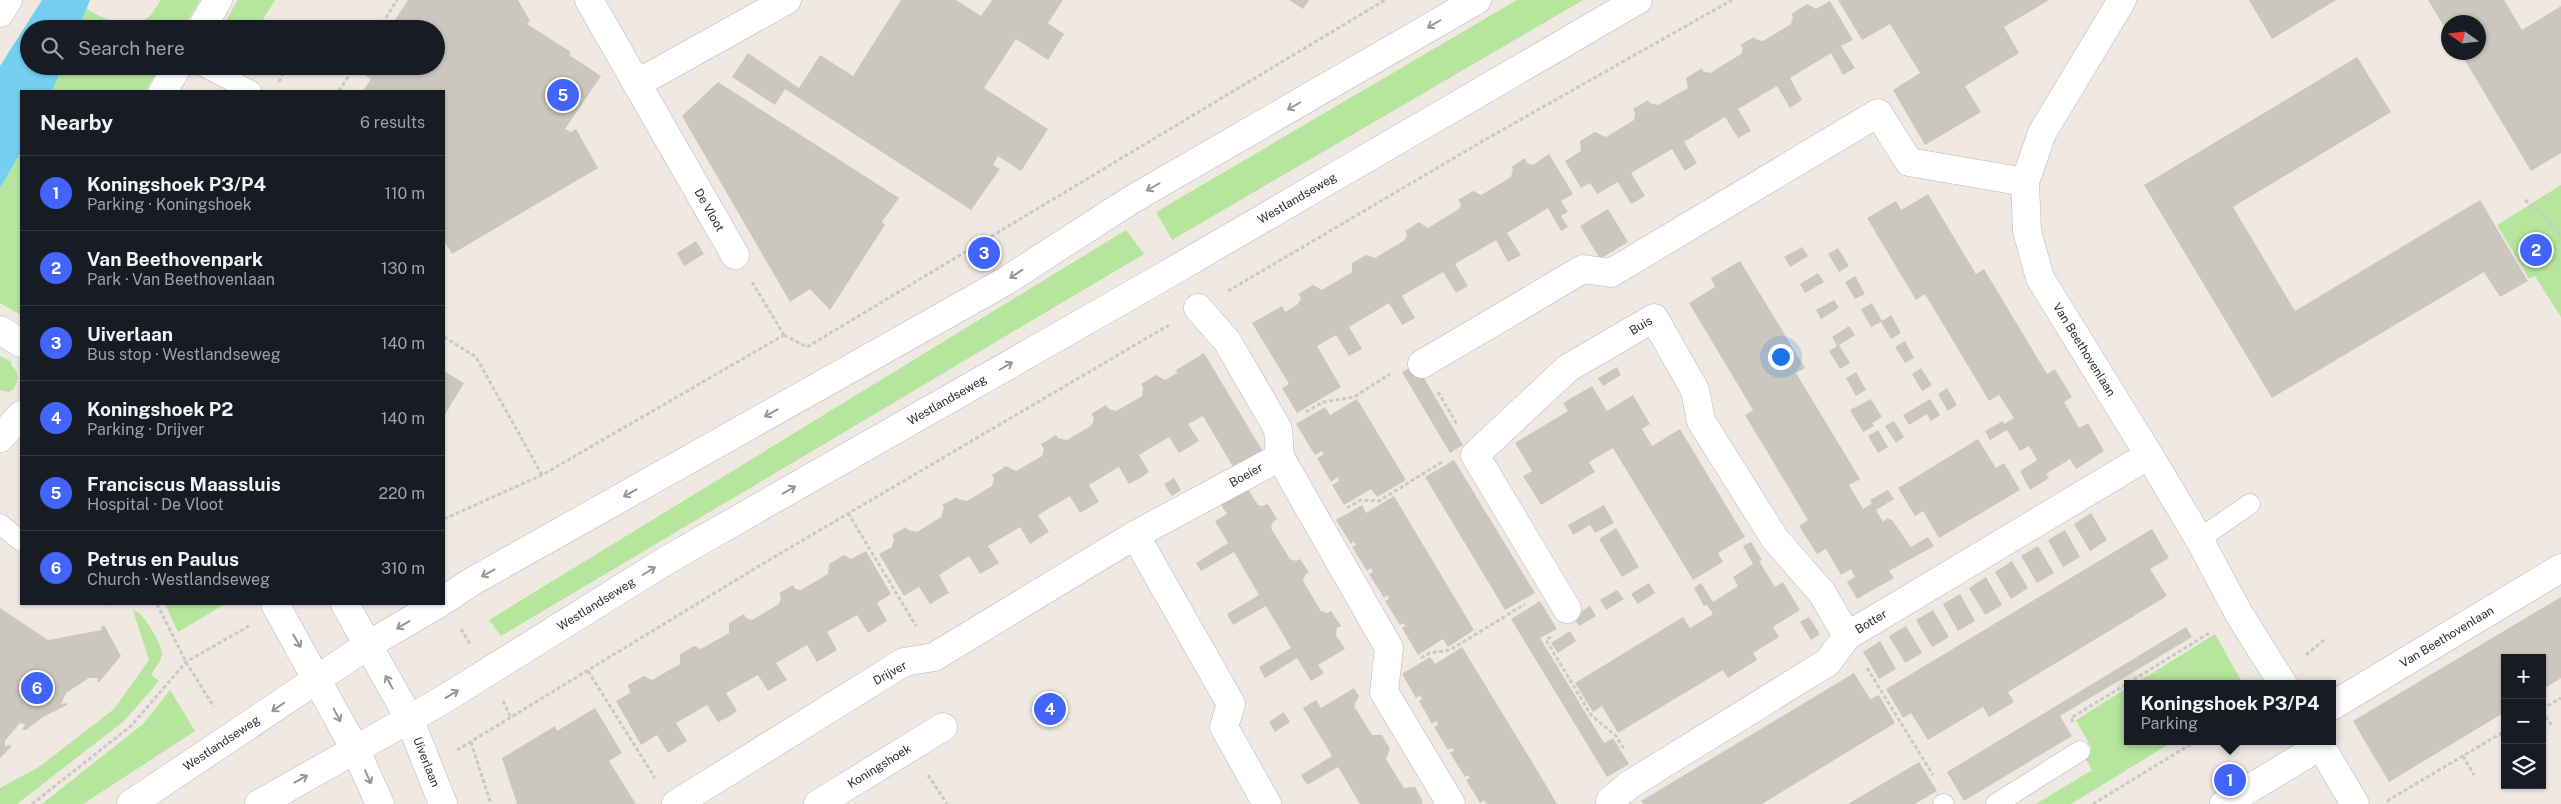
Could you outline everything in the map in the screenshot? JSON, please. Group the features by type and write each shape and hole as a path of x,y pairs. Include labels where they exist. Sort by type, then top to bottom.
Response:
{"street":[{"path":"0,13 8,0"},
{"path":"206,20 218,0"},
{"name":"De Vloot","path":"589,0 736,255"},
{"path":"638,83 787,0"},
{"path":"445,599 482,576 1004,282 1131,200 1477,0"},
{"name":"Westlandseweg","path":"259,804 356,751 487,673 667,560 1152,283 1638,0"},
{"name":"Van Beethovenlaan","path":"2122,0 2042,133 2025,182 2026,230 2040,278 2149,454 2199,539 2239,614 2280,680"},
{"path":"164,90 173,75"},
{"path":"1422,364 1583,269 1611,273 1878,113 1910,162 2025,182"},
{"path":"1198,308 1227,341 1278,429 1280,456 1389,648 1384,692 1450,804"},
{"name":"Buis","path":"1475,455 1568,368 1654,318 1695,390 1701,421 1775,539 1822,593 1848,636"},
{"path":"0,330 20,342"},
{"path":"0,438 20,416"},
{"name":"Botter","path":"1608,803 1641,778 1828,662 1848,636 2149,454"},
{"path":"1475,455 1560,598"},
{"name":"Boeier","path":"1134,535 1280,456"},
{"path":"1134,535 1231,704 1224,727 1267,804"},
{"name":"Drijver","path":"676,804 904,662 934,656 1134,535"},
{"name":"Van Beethovenlaan","path":"2336,704 2561,568"},
{"name":"Uiverlaan","path":"346,605 409,718 443,804"},
{"name":"Westlandseweg","path":"131,804 368,646 436,605"},
{"path":"276,606 318,679 356,751 380,804"},
{"name":"Koningshoek","path":"818,804 942,728"},
{"path":"2224,804 2317,745"},
{"path":"2320,745 2356,804"}],"lane":[{"path":"220,75 249,90"},
{"path":"2199,539 2250,504"},
{"path":"0,524 20,539"},
{"path":"1996,804 2080,751"}],"path":[{"path":"385,20 397,0"},
{"path":"736,255 784,335 807,347 1385,0"},
{"path":"491,804 471,742 848,513 1488,138 1732,0"},
{"path":"340,90 349,75"},
{"path":"2525,200 2548,220 2561,237"},
{"path":"445,519 542,476 784,335"},
{"path":"445,338 476,357 542,476"},
{"path":"1278,429 1323,402 1354,397 1417,356 1475,455 1452,456 1379,501 1361,500 1319,524"},
{"path":"848,513 934,656"},
{"path":"1386,678 1430,653 1450,650 1560,598 1574,621 1546,640 1591,715 1616,736 1641,778"},
{"path":"158,605 186,662"},
{"path":"32,804 132,726 186,662 276,606"},
{"path":"2132,680 2239,614"},
{"path":"1848,636 1940,787 1944,804"},
{"path":"588,671 656,779"},
{"path":"2080,751 2086,747 2071,718 2124,685"},
{"path":"2546,707 2561,698"},
{"path":"2546,716 2552,726"},
{"path":"2383,804 2501,733"},
{"path":"2093,804 2189,745"},
{"path":"2463,756 2474,775"}],"green space":[{"path":"161,0 200,0 188,20 144,20"},
{"path":"238,0 275,0 263,20 226,20"},
{"path":"1517,0 1583,0 1172,240 1156,212"},
{"path":"85,8 110,20 81,20"},
{"path":"59,75 155,75 147,90 52,90"},
{"path":"20,154 20,314 0,303 0,188"},
{"path":"2561,185 2561,317 2535,276 2529,279 2497,225"},
{"path":"1126,230 1144,254 501,636 489,620"},
{"path":"0,356 12,362 11,365 17,374 15,387 8,392 0,390"},
{"path":"165,605 223,605 178,632"},
{"path":"133,610 146,621 161,648 161,658 151,675 159,681 124,721 17,804 0,804 0,788 39,767 114,709 149,660"},
{"path":"2215,634 2241,680 2141,680"},
{"path":"170,690 195,731 83,804 42,804 143,724"},
{"path":"2124,690 2124,745 2167,745 2071,804 2036,804 2092,770 2083,754 2092,749 2076,720"}],"water":[{"path":"42,0 90,0 82,20 29,20"},
{"path":"20,35 20,75 59,75 52,90 20,90 20,154 0,188 0,66"}],"building":[{"path":"408,0 518,0 530,21 527,24 571,52 569,55 601,76 565,129 571,132 576,129 598,168 452,254 445,243 445,90 364,90 371,79 364,75 445,75 445,20 395,20"},
{"path":"901,0 956,0 981,16 992,0 1063,0 1048,23 1064,34 1048,60 1016,39 984,88 1048,129 1021,171 998,156 993,165 1000,169 971,210 785,89 775,105 732,77 748,53 799,88 820,55 853,76"},
{"path":"1289,0 1309,0 1303,9"},
{"path":"1838,0 2049,0 2004,27 2019,53 1965,86 1981,112 1925,145 1893,90 1920,73 1890,24 1862,40"},
{"path":"2249,0 2336,0 2272,39"},
{"path":"2428,0 2504,0 2522,30 2561,6 2561,153 2531,171 2465,60 2486,60 2486,15 2441,15 2441,21"},
{"path":"1830,1 1853,40 1841,46 1855,68 1843,75 1831,53 1790,78 1802,100 1790,108 1777,86 1738,109 1751,131 1738,138 1725,117 1684,142 1697,163 1685,171 1672,149 1631,173 1645,196 1631,204 1618,182 1597,194 1590,183 1581,188 1565,161 1581,151 1580,141 1595,132 1606,137 1634,120 1635,113 1633,109 1648,100 1649,103 1658,105 1688,88 1686,78 1702,68 1703,71 1710,73 1741,54 1743,48 1740,45 1754,37 1763,41 1791,24 1793,16 1791,14 1807,4 1816,9"},
{"path":"2357,57 2391,112 2233,207 2295,311 2480,200 2528,281 2500,297 2484,272 2272,398 2144,185"},
{"path":"718,82 899,198 882,222 885,225 830,310 810,289 790,302 682,116"},
{"path":"1549,154 1573,194 1561,201 1568,212 1561,216 1568,227 1561,231 1548,208 1507,233 1521,255 1508,262 1496,240 1455,264 1468,286 1456,293 1443,272 1402,296 1415,318 1402,325 1389,303 1349,327 1362,349 1349,356 1336,335 1317,346 1341,387 1297,413 1282,388 1289,384 1252,323 1282,306 1285,312 1298,304 1301,298 1298,294 1313,285 1322,290 1352,272 1352,263 1366,255 1375,258 1405,240 1407,234 1405,231 1419,222 1428,228 1459,209 1461,204 1458,200 1473,191 1481,195 1511,177 1513,169 1511,167 1525,158 1527,163 1533,165"},
{"path":"1928,194 1976,274 1984,269 2047,374 2055,369 2072,397 2064,402 2079,428 2088,423 2104,451 2076,469 2070,459 2046,474 2049,478 2030,490 2020,471 2037,460 2029,446 2020,451 2007,430 1990,440 1985,431 2003,421 2004,424 2014,418 1999,395 1989,401 1925,294 1916,300 1867,218 1896,201 1901,210"},
{"path":"1608,209 1628,242 1600,259 1580,226"},
{"path":"696,241 704,254 684,266 677,253"},
{"path":"1802,247 1808,256 1790,267 1784,257"},
{"path":"1838,248 1849,266 1839,272 1828,254"},
{"path":"1740,261 1805,368 1796,373 1860,479 1849,485 1863,509 1872,503 1870,500 1888,490 1894,499 1876,510 1883,522 1887,518 1892,520 1911,547 1928,537 1934,546 1889,571 1894,578 1857,599 1847,582 1855,577 1851,569 1841,575 1826,549 1817,554 1799,526 1808,520 1745,415 1753,410 1689,303 1715,287 1711,278"},
{"path":"1818,273 1824,282 1805,293 1800,284"},
{"path":"1855,276 1865,294 1855,299 1845,282"},
{"path":"1834,300 1839,308 1821,319 1816,310"},
{"path":"1872,303 1882,321 1891,315 1901,333 1891,339 1881,322 1871,327 1861,309"},
{"path":"1849,326 1855,335 1839,345 1850,363 1840,369 1829,351 1837,346 1832,337"},
{"path":"1905,341 1914,358 1905,363 1895,347"},
{"path":"1204,353 1265,455 1236,472 1203,416 1188,424 1199,441 1179,453 1169,437 1139,455 1149,472 1140,478 1129,484 1119,467 1089,485 1099,502 1080,513 1070,496 1038,515 1049,532 1030,544 1020,527 988,546 999,563 980,574 969,556 939,575 949,593 930,604 919,587 904,596 879,554 892,547 894,539 892,535 906,527 908,530 917,532 941,517 944,508 942,505 957,497 967,501 992,486 994,479 992,475 1006,466 1016,471 1042,456 1044,449 1041,444 1056,435 1058,438 1067,440 1092,425 1094,418 1091,414 1106,405 1109,409 1116,411 1142,396 1143,388 1141,384 1156,375 1165,380 1177,373 1176,370"},
{"path":"1416,364 1463,445 1450,453 1402,372"},
{"path":"1617,367 1621,375 1603,386 1598,378"},
{"path":"1921,368 1932,385 1922,391 1912,374"},
{"path":"445,372 464,383 445,414"},
{"path":"1856,372 1866,390 1856,396 1846,378"},
{"path":"1592,386 1607,411 1633,395 1650,424 1642,429 1652,446 1680,429 1745,537 1718,553 1723,562 1693,580 1613,448 1589,462 1595,472 1541,505 1523,476 1532,471 1515,443 1568,411 1563,403"},
{"path":"1947,388 1957,405 1948,411 1938,394"},
{"path":"1357,399 1406,480 1377,497 1371,489 1344,505 1332,485 1339,481 1338,477 1331,482 1317,458 1324,454 1322,451 1315,455 1296,424 1325,407 1330,415"},
{"path":"1871,399 1882,417 1872,423 1874,426 1863,432 1850,410"},
{"path":"1930,399 1940,415 1931,421 1927,414 1909,425 1903,415"},
{"path":"1894,421 1904,437 1896,443 1885,426"},
{"path":"1878,430 1888,447 1878,453 1868,436"},
{"path":"1978,439 1996,468 2004,463 2020,490 1939,538 1923,511 1915,516 1898,488"},
{"path":"1454,460 1535,593 1505,610 1425,477"},
{"path":"1174,478 1181,490 1172,496 1164,484"},
{"path":"1248,489 1258,505 1268,504 1277,519 1273,522 1271,528 1290,559 1296,561 1300,559 1309,572 1305,575 1303,581 1321,611 1327,613 1331,611 1341,626 1337,628 1336,635 1345,649 1318,665 1324,673 1311,681 1297,658 1265,678 1259,667 1291,648 1266,606 1233,625 1227,614 1259,595 1234,552 1201,571 1196,563 1228,543 1215,521 1227,514 1221,505"},
{"path":"1394,496 1474,630 1448,647 1443,639 1418,655 1402,628 1405,626 1404,623 1400,625 1385,601 1389,599 1387,595 1384,598 1369,574 1373,572 1371,568 1367,571 1352,547 1356,545 1354,541 1351,544 1336,520 1362,505 1366,513"},
{"path":"1604,505 1614,523 1595,533 1590,525 1573,535 1568,525"},
{"path":"2091,513 2107,540 2090,551 2074,524"},
{"path":"1616,528 1639,567 1622,577 1599,539"},
{"path":"2152,529 2169,558 2150,569 2167,596 2008,692 2014,702 1989,717 1983,707 1928,740 1911,713 1903,718 1886,689"},
{"path":"2065,530 2080,557 2063,567 2048,540"},
{"path":"1751,542 1762,560 1759,561 1775,587 1783,582 1800,610 1773,627 1779,637 1753,653 1757,660 1728,678 1723,670 1618,733 1602,706 1593,712 1575,683 1683,617 1690,628 1713,614 1707,605 1704,606 1694,588 1701,583 1713,602 1738,586 1733,577 1753,564 1743,546"},
{"path":"2038,546 2054,573 2037,583 2021,556"},
{"path":"866,551 891,594 877,603 887,621 868,633 857,615 827,632 837,650 817,662 807,645 776,663 787,680 768,691 758,675 726,693 737,711 728,717 718,722 707,705 676,723 687,741 668,753 657,735 641,745 616,701 630,693 628,685 644,676 652,680 680,664 680,654 694,646 701,649 729,633 729,623 744,614 746,618 752,620 779,604 781,597 779,593 793,585 795,589 801,590 828,574 829,564 844,555 851,559"},
{"path":"2012,561 2028,588 2011,599 1995,572"},
{"path":"1986,577 2002,605 1985,615 1969,588"},
{"path":"1649,583 1655,593 1638,604 1631,594"},
{"path":"1617,590 1624,599 1606,610 1600,600"},
{"path":"1960,594 1975,621 1958,631 1943,604"},
{"path":"2561,597 2561,678 2546,687 2546,654 2501,654 2501,714 2389,782 2353,721"},
{"path":"1540,601 1557,629 1540,638 1604,743 1613,738 1629,764 1607,777 1511,619"},
{"path":"1590,606 1596,616 1579,626 1573,616"},
{"path":"0,608 48,640 102,630 101,627 104,625 121,656 99,682 97,681 98,678 89,678 66,693 61,704 67,703 67,705 43,717 26,730 22,730 25,724 20,723 5,741 5,746 11,745 11,747 0,758"},
{"path":"1933,610 1949,637 1932,647 1916,620"},
{"path":"1809,617 1820,634 1811,640 1800,622"},
{"path":"1906,626 1922,653 1905,663 1889,636"},
{"path":"2186,627 2192,637 2060,716 2072,736 1964,801 1947,772"},
{"path":"1570,631 1576,641 1558,653 1551,643"},
{"path":"1880,641 1896,669 1879,679 1863,652"},
{"path":"1462,647 1557,804 1486,804 1484,800 1480,803 1466,780 1470,778 1468,775 1465,777 1450,753 1454,751 1452,748 1448,750 1434,727 1438,725 1436,721 1432,724 1419,701 1422,699 1420,695 1416,698 1402,674 1430,657 1435,664"},
{"path":"1854,673 1870,699 1879,695 1895,723 1762,804 1644,804 1641,801"},
{"path":"1354,688 1359,696 1354,706 1372,735 1382,735 1390,749 1386,759 1404,788 1415,787 1423,802 1421,804 1360,804 1338,767 1307,785 1301,775 1332,756 1303,708 1316,700 1321,708"},
{"path":"595,708 622,753 609,761 636,804 517,804 502,758 555,726 557,731"},
{"path":"1284,712 1290,722 1275,732 1269,722"},
{"path":"1919,762 1937,791 1915,804 1848,804"}],"place":[{"name":"Franciscus Maassluis","path":"563,95"},
{"name":"Van Beethovenpark","path":"2536,250"},
{"name":"Uiverlaan","path":"984,253"},
{"name":"Petrus en Paulus","path":"37,688"},
{"name":"Koningshoek P2","path":"1050,709"},
{"name":"Koningshoek P3/P4","path":"2230,780"}]}
